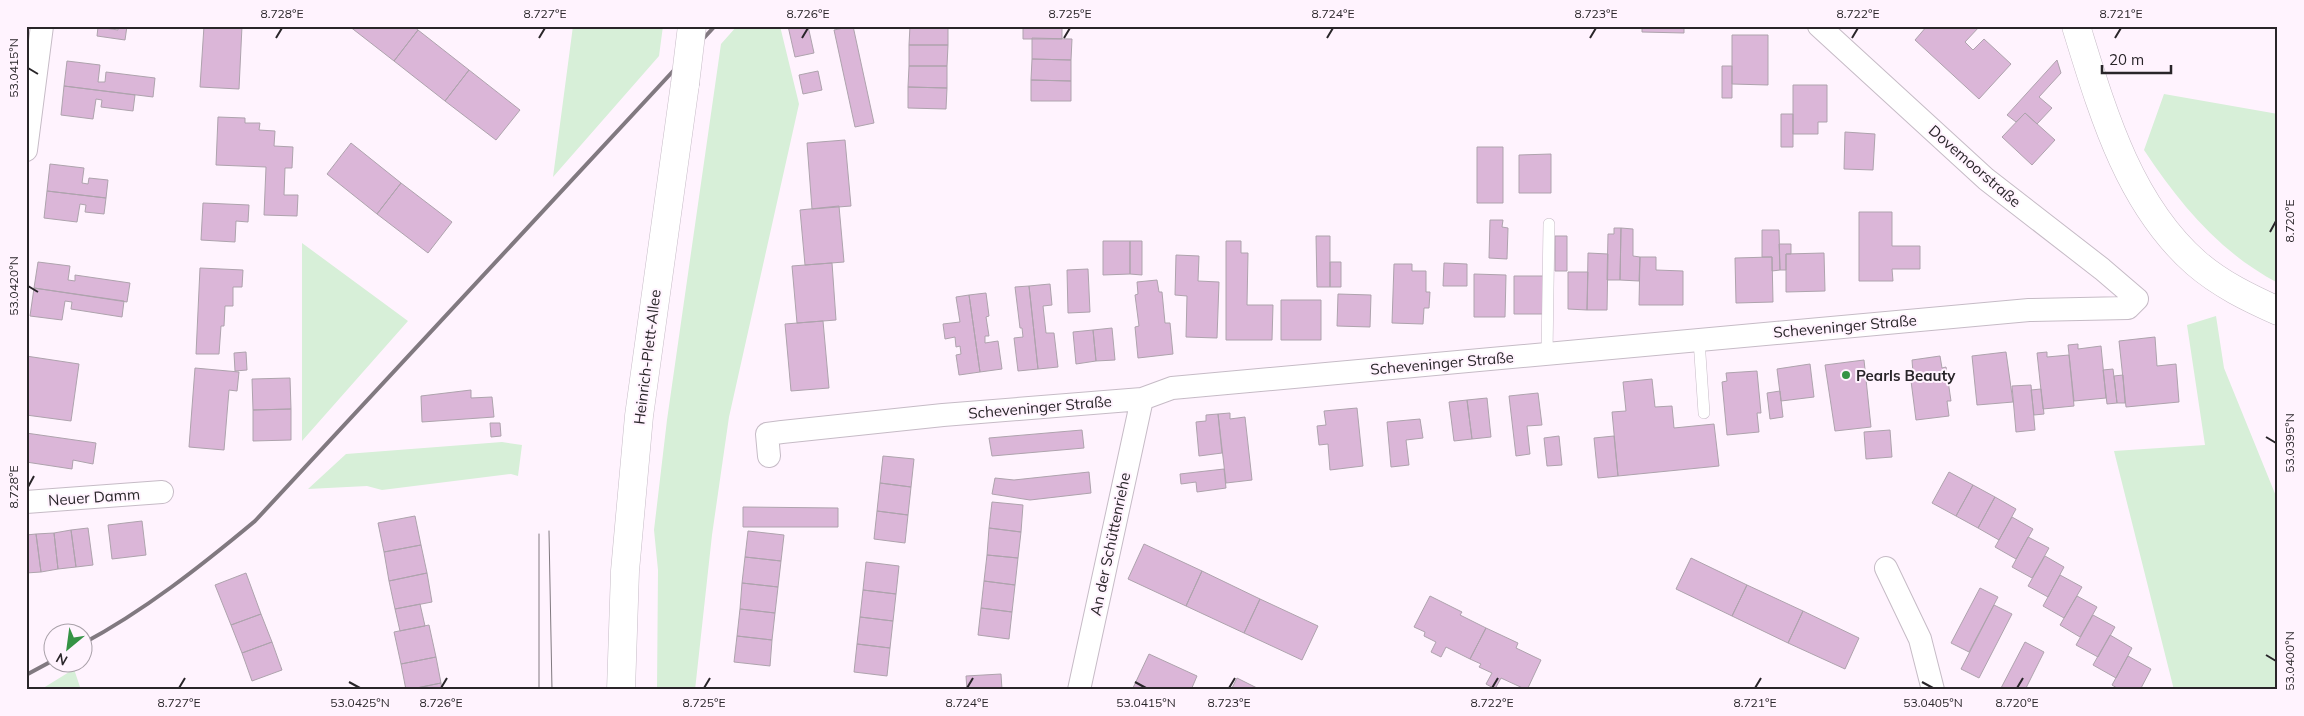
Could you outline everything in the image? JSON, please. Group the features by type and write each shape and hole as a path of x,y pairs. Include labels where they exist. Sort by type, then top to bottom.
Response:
{"main road":[{"name":"Heinrich-Plett-Allee","path":"621,690 625,571 640,416 692,26"},
{"path":"2076,26 2112,132 2139,194 2162,226 2196,263 2225,284 2278,311"}],"street":[{"path":"26,150 42,26"},
{"name":"Dovemoorstraße","path":"1818,26 1986,179 2102,269 2137,299"},
{"name":"Scheveninger Straße","path":"769,456 767,434 943,415 1142,399 1172,388 2029,310 2128,308 2137,299"},
{"name":"An der Schüttenriehe","path":"1079,690 1142,399"},
{"name":"Neuer Damm","path":"26,502 162,492"},
{"path":"1886,568 1920,639 1933,690"}],"lane":[{"path":"1547,354 1549,224"},
{"path":"1699,340 1704,413"}],"green space":[{"path":"573,26 663,26 659,56 553,177"},
{"path":"737,26 780,26 799,104 729,417 712,535 695,690 657,690 658,570 654,530 667,420 721,44"},
{"path":"2164,94 2278,114 2278,283 2257,271 2219,242 2187,208 2144,150"},
{"path":"302,243 408,321 302,441"},
{"path":"2216,316 2224,368 2278,501 2278,690 2174,690 2114,451 2205,445 2187,325"},
{"path":"502,442 522,445 518,476 511,474 382,490 367,486 308,489 346,454"},
{"path":"66,674 76,674 81,690 40,690"}],"building":[{"path":"118,26 127,26 125,40 97,36 98,27 118,30"},
{"path":"204,26 242,26 239,89 200,87"},
{"path":"349,26 413,26 418,30 394,61"},
{"path":"788,26 808,26 814,53 795,57"},
{"path":"853,26 874,123 855,127 834,30"},
{"path":"910,26 948,26 948,45 909,45"},
{"path":"1023,26 1062,26 1062,39 1023,39"},
{"path":"1642,26 1684,26 1684,33 1642,32"},
{"path":"1927,26 1980,26 1965,42 1973,50 1984,39 2011,64 1979,99 1915,40"},
{"path":"418,30 469,70 445,101 394,61"},
{"path":"1732,35 1768,35 1768,85 1732,84"},
{"path":"1032,38 1072,39 1071,60 1032,59"},
{"path":"909,45 948,45 947,66 909,66"},
{"path":"1032,59 1071,60 1071,81 1031,80"},
{"path":"2057,60 2061,73 2039,97 2052,108 2037,124 2025,113 2016,122 2007,115"},
{"path":"67,61 100,65 98,82 105,82 106,72 155,78 153,97 64,86"},
{"path":"909,66 947,66 947,88 908,87"},
{"path":"1722,66 1732,66 1732,98 1722,98"},
{"path":"469,70 520,110 496,140 445,101"},
{"path":"818,71 822,90 803,94 799,75"},
{"path":"1031,80 1071,81 1071,101 1031,101"},
{"path":"1793,85 1827,85 1827,122 1818,122 1818,134 1793,134"},
{"path":"64,86 135,95 133,111 101,107 102,100 96,99 93,119 61,115"},
{"path":"908,87 947,88 946,109 908,108"},
{"path":"2025,113 2055,140 2032,165 2002,137"},
{"path":"1781,114 1793,114 1793,147 1781,147"},
{"path":"218,117 245,118 245,123 260,123 259,130 275,131 274,146 293,147 292,168 285,168 284,195 298,195 297,216 264,215 266,167 216,165"},
{"path":"1845,132 1875,134 1873,170 1844,169"},
{"path":"845,140 851,206 812,209 807,143"},
{"path":"351,143 401,183 377,214 327,174"},
{"path":"1477,147 1503,147 1503,203 1477,203"},
{"path":"1551,154 1551,193 1519,193 1519,155"},
{"path":"50,164 84,168 82,183 88,184 89,178 108,180 106,198 47,191"},
{"path":"401,183 452,222 428,253 377,214"},
{"path":"47,191 106,198 104,214 85,212 86,205 80,204 77,222 44,218"},
{"path":"203,203 249,205 248,222 236,221 235,242 201,240"},
{"path":"839,206 844,262 805,265 800,210"},
{"path":"1859,212 1892,212 1892,246 1920,246 1920,269 1892,269 1893,281 1859,281"},
{"path":"1490,220 1503,220 1502,227 1508,228 1507,259 1489,258"},
{"path":"1614,228 1621,228 1620,280 1607,280 1608,234 1614,234"},
{"path":"1621,228 1633,229 1633,256 1640,257 1639,281 1620,280"},
{"path":"1762,230 1779,230 1780,270 1772,271 1772,257 1762,257"},
{"path":"1316,236 1330,236 1330,287 1317,287"},
{"path":"1555,236 1567,236 1567,271 1555,271"},
{"path":"1103,241 1130,241 1130,274 1103,275"},
{"path":"1130,241 1142,241 1142,275 1130,274"},
{"path":"1226,241 1241,241 1241,253 1248,253 1247,305 1273,305 1272,340 1226,340"},
{"path":"1779,244 1791,244 1791,254 1786,254 1786,270 1780,270"},
{"path":"1588,253 1608,254 1607,310 1587,310"},
{"path":"1824,253 1825,291 1786,292 1786,254"},
{"path":"1176,255 1199,256 1198,281 1219,282 1217,338 1186,337 1187,296 1175,295"},
{"path":"1640,257 1656,257 1656,270 1683,271 1683,305 1639,305"},
{"path":"1772,257 1773,302 1736,303 1735,258"},
{"path":"38,262 70,266 68,280 75,281 75,275 130,283 127,302 34,288"},
{"path":"1330,262 1341,262 1341,287 1330,287"},
{"path":"832,263 836,320 797,323 792,266"},
{"path":"1444,263 1467,264 1467,286 1443,286"},
{"path":"1394,264 1412,264 1412,271 1426,271 1426,292 1430,292 1429,308 1424,308 1423,324 1392,323"},
{"path":"200,268 243,270 242,287 233,287 233,306 225,306 219,354 196,354"},
{"path":"1088,269 1090,312 1068,313 1067,270"},
{"path":"1568,272 1588,272 1587,310 1568,309"},
{"path":"1474,274 1506,275 1505,317 1474,317"},
{"path":"1514,276 1547,276 1547,314 1514,314"},
{"path":"1157,280 1159,292 1162,292 1165,323 1170,323 1173,354 1138,358 1135,327 1139,326 1135,295 1138,294 1137,282"},
{"path":"1050,284 1052,305 1043,306 1046,333 1054,333 1058,367 1038,369 1029,286"},
{"path":"1029,286 1038,369 1018,371 1014,338 1023,337 1022,328 1020,328 1015,287"},
{"path":"34,288 124,301 122,317 71,309 72,302 65,301 62,320 30,316"},
{"path":"986,293 989,316 986,317 989,336 985,336 985,343 998,341 1002,369 980,372 969,295"},
{"path":"1338,294 1371,295 1370,327 1337,326"},
{"path":"969,295 980,372 959,375 956,355 961,354 960,346 956,347 955,337 945,339 943,324 960,322 956,297"},
{"path":"1281,300 1321,300 1321,340 1281,340"},
{"path":"823,321 829,388 791,391 785,324"},
{"path":"1112,328 1115,360 1096,361 1093,330"},
{"path":"1093,330 1096,361 1076,364 1073,332"},
{"path":"2155,337 2157,366 2176,364 2179,402 2126,407 2119,341"},
{"path":"2078,344 2078,349 2101,346 2106,398 2074,401 2068,345"},
{"path":"246,352 247,370 235,371 234,353"},
{"path":"2006,352 2013,402 1977,405 1972,356"},
{"path":"2047,352 2047,357 2069,355 2074,406 2043,409 2037,353"},
{"path":"26,356 79,364 71,421 26,415"},
{"path":"1940,356 1942,368 1946,367 1951,401 1947,401 1949,416 1916,420 1910,373 1913,373 1912,360"},
{"path":"1864,360 1871,427 1835,431 1825,365"},
{"path":"1810,364 1814,397 1781,401 1777,369"},
{"path":"195,368 239,372 237,391 229,390 224,450 189,447"},
{"path":"2113,369 2117,403 2107,404 2103,370"},
{"path":"1757,371 1761,413 1757,413 1759,432 1727,435 1722,382 1727,381 1726,373"},
{"path":"2123,375 2125,403 2117,403 2114,376"},
{"path":"290,378 291,409 253,410 252,379"},
{"path":"1652,379 1655,407 1672,406 1674,428 1714,424 1719,466 1618,476 1612,412 1626,411 1623,382"},
{"path":"2031,385 2035,430 2016,432 2012,386"},
{"path":"2041,389 2044,414 2034,415 2031,390"},
{"path":"471,390 471,398 492,397 494,417 422,422 421,396"},
{"path":"1780,391 1783,417 1770,419 1767,393"},
{"path":"1538,393 1542,425 1527,426 1530,454 1516,456 1509,396"},
{"path":"1487,398 1491,437 1472,439 1467,400"},
{"path":"1467,400 1472,439 1454,441 1449,402"},
{"path":"1357,408 1363,466 1330,470 1328,444 1319,445 1317,426 1326,425 1324,411"},
{"path":"291,409 291,440 253,441 253,410"},
{"path":"1230,413 1230,419 1245,417 1252,480 1226,483 1218,414"},
{"path":"1218,414 1222,453 1199,456 1196,422 1206,421 1206,415"},
{"path":"1420,419 1423,438 1406,440 1409,465 1391,467 1387,422"},
{"path":"490,423 500,423 501,436 491,437"},
{"path":"1082,430 1084,448 992,456 989,438"},
{"path":"1890,430 1892,457 1866,459 1864,432"},
{"path":"26,433 96,443 93,464 73,460 72,469 26,462"},
{"path":"1559,436 1562,465 1547,466 1544,438"},
{"path":"1614,436 1618,476 1598,478 1594,438"},
{"path":"883,456 914,459 911,487 880,483"},
{"path":"1224,469 1226,488 1197,492 1196,482 1181,484 1180,474"},
{"path":"1089,472 1091,493 1030,500 992,494 995,478 1014,480"},
{"path":"1949,472 1973,485 1956,516 1932,503"},
{"path":"880,483 911,487 908,515 877,511"},
{"path":"1973,485 1995,497 1978,528 1956,516"},
{"path":"1995,497 2016,509 1999,540 1978,528"},
{"path":"992,502 1023,505 1021,532 989,528"},
{"path":"743,507 838,508 838,527 743,527"},
{"path":"877,511 908,515 905,543 874,539"},
{"path":"415,516 421,545 384,552 378,523"},
{"path":"2012,517 2033,529 2016,559 1995,547"},
{"path":"142,521 146,555 112,559 108,525"},
{"path":"88,528 93,565 76,567 71,530"},
{"path":"989,528 1021,532 1018,558 987,555"},
{"path":"71,530 76,567 58,569 54,533"},
{"path":"748,531 784,535 781,561 745,557"},
{"path":"54,533 58,569 41,572 36,534"},
{"path":"36,534 41,572 26,573 26,535"},
{"path":"2028,537 2049,548 2032,578 2012,567"},
{"path":"1144,544 1202,571 1186,606 1128,579"},
{"path":"421,545 427,573 389,581 384,552"},
{"path":"987,555 1018,558 1015,585 984,581"},
{"path":"2045,556 2064,567 2048,597 2028,586"},
{"path":"745,557 781,561 778,587 742,583"},
{"path":"1691,558 1747,585 1732,616 1676,589"},
{"path":"866,562 899,566 896,594 863,590"},
{"path":"1202,571 1260,599 1244,633 1186,606"},
{"path":"246,573 261,614 231,625 215,585"},
{"path":"427,573 432,602 395,609 389,581"},
{"path":"2060,575 2082,587 2064,618 2043,606"},
{"path":"984,581 1015,585 1012,612 981,608"},
{"path":"742,583 778,587 775,613 740,609"},
{"path":"1747,585 1803,611 1788,643 1732,616"},
{"path":"1980,588 1998,597 1969,652 1951,643"},
{"path":"863,590 896,594 893,621 860,617"},
{"path":"1430,596 1462,612 1460,615 1486,628 1470,659 1446,647 1441,657 1431,652 1436,642 1424,636 1425,632 1414,627"},
{"path":"2077,596 2097,607 2080,637 2060,625"},
{"path":"1260,599 1318,626 1302,660 1244,633"},
{"path":"420,604 425,626 400,631 395,609"},
{"path":"1994,605 2012,614 1979,678 1961,669"},
{"path":"981,608 1012,612 1009,639 978,635"},
{"path":"740,609 775,613 772,640 737,636"},
{"path":"1803,611 1859,638 1845,669 1788,643"},
{"path":"261,614 272,642 242,653 231,625"},
{"path":"2093,615 2115,627 2098,657 2076,645"},
{"path":"860,617 893,621 890,648 857,644"},
{"path":"429,625 436,657 401,664 394,632"},
{"path":"1486,628 1518,643 1516,648 1541,660 1527,690 1501,678 1495,689 1486,684 1492,673 1479,667 1481,664 1470,659"},
{"path":"2110,635 2132,648 2116,678 2093,665"},
{"path":"737,636 772,640 770,666 734,662"},
{"path":"272,642 282,670 252,681 242,653"},
{"path":"2025,642 2044,652 2025,690 2000,690"},
{"path":"857,644 890,648 887,676 854,672"},
{"path":"1149,654 1197,676 1191,690 1132,690"},
{"path":"2128,656 2151,669 2140,690 2120,690 2112,685"},
{"path":"436,657 441,683 406,690 401,664"},
{"path":"1001,674 1002,690 967,690 966,676"},
{"path":"1237,678 1261,690 1231,690"},
{"path":"441,683 442,690 408,690"}],"tram line":[{"path":"549,531 552,690"},
{"path":"539,534 539,690"}],"railway":[{"path":"92,638 172,587 255,521 715,26"},
{"path":"26,675 42,666"}],"place":[{"name":"Pearls Beauty","path":"1846,375"}]}
